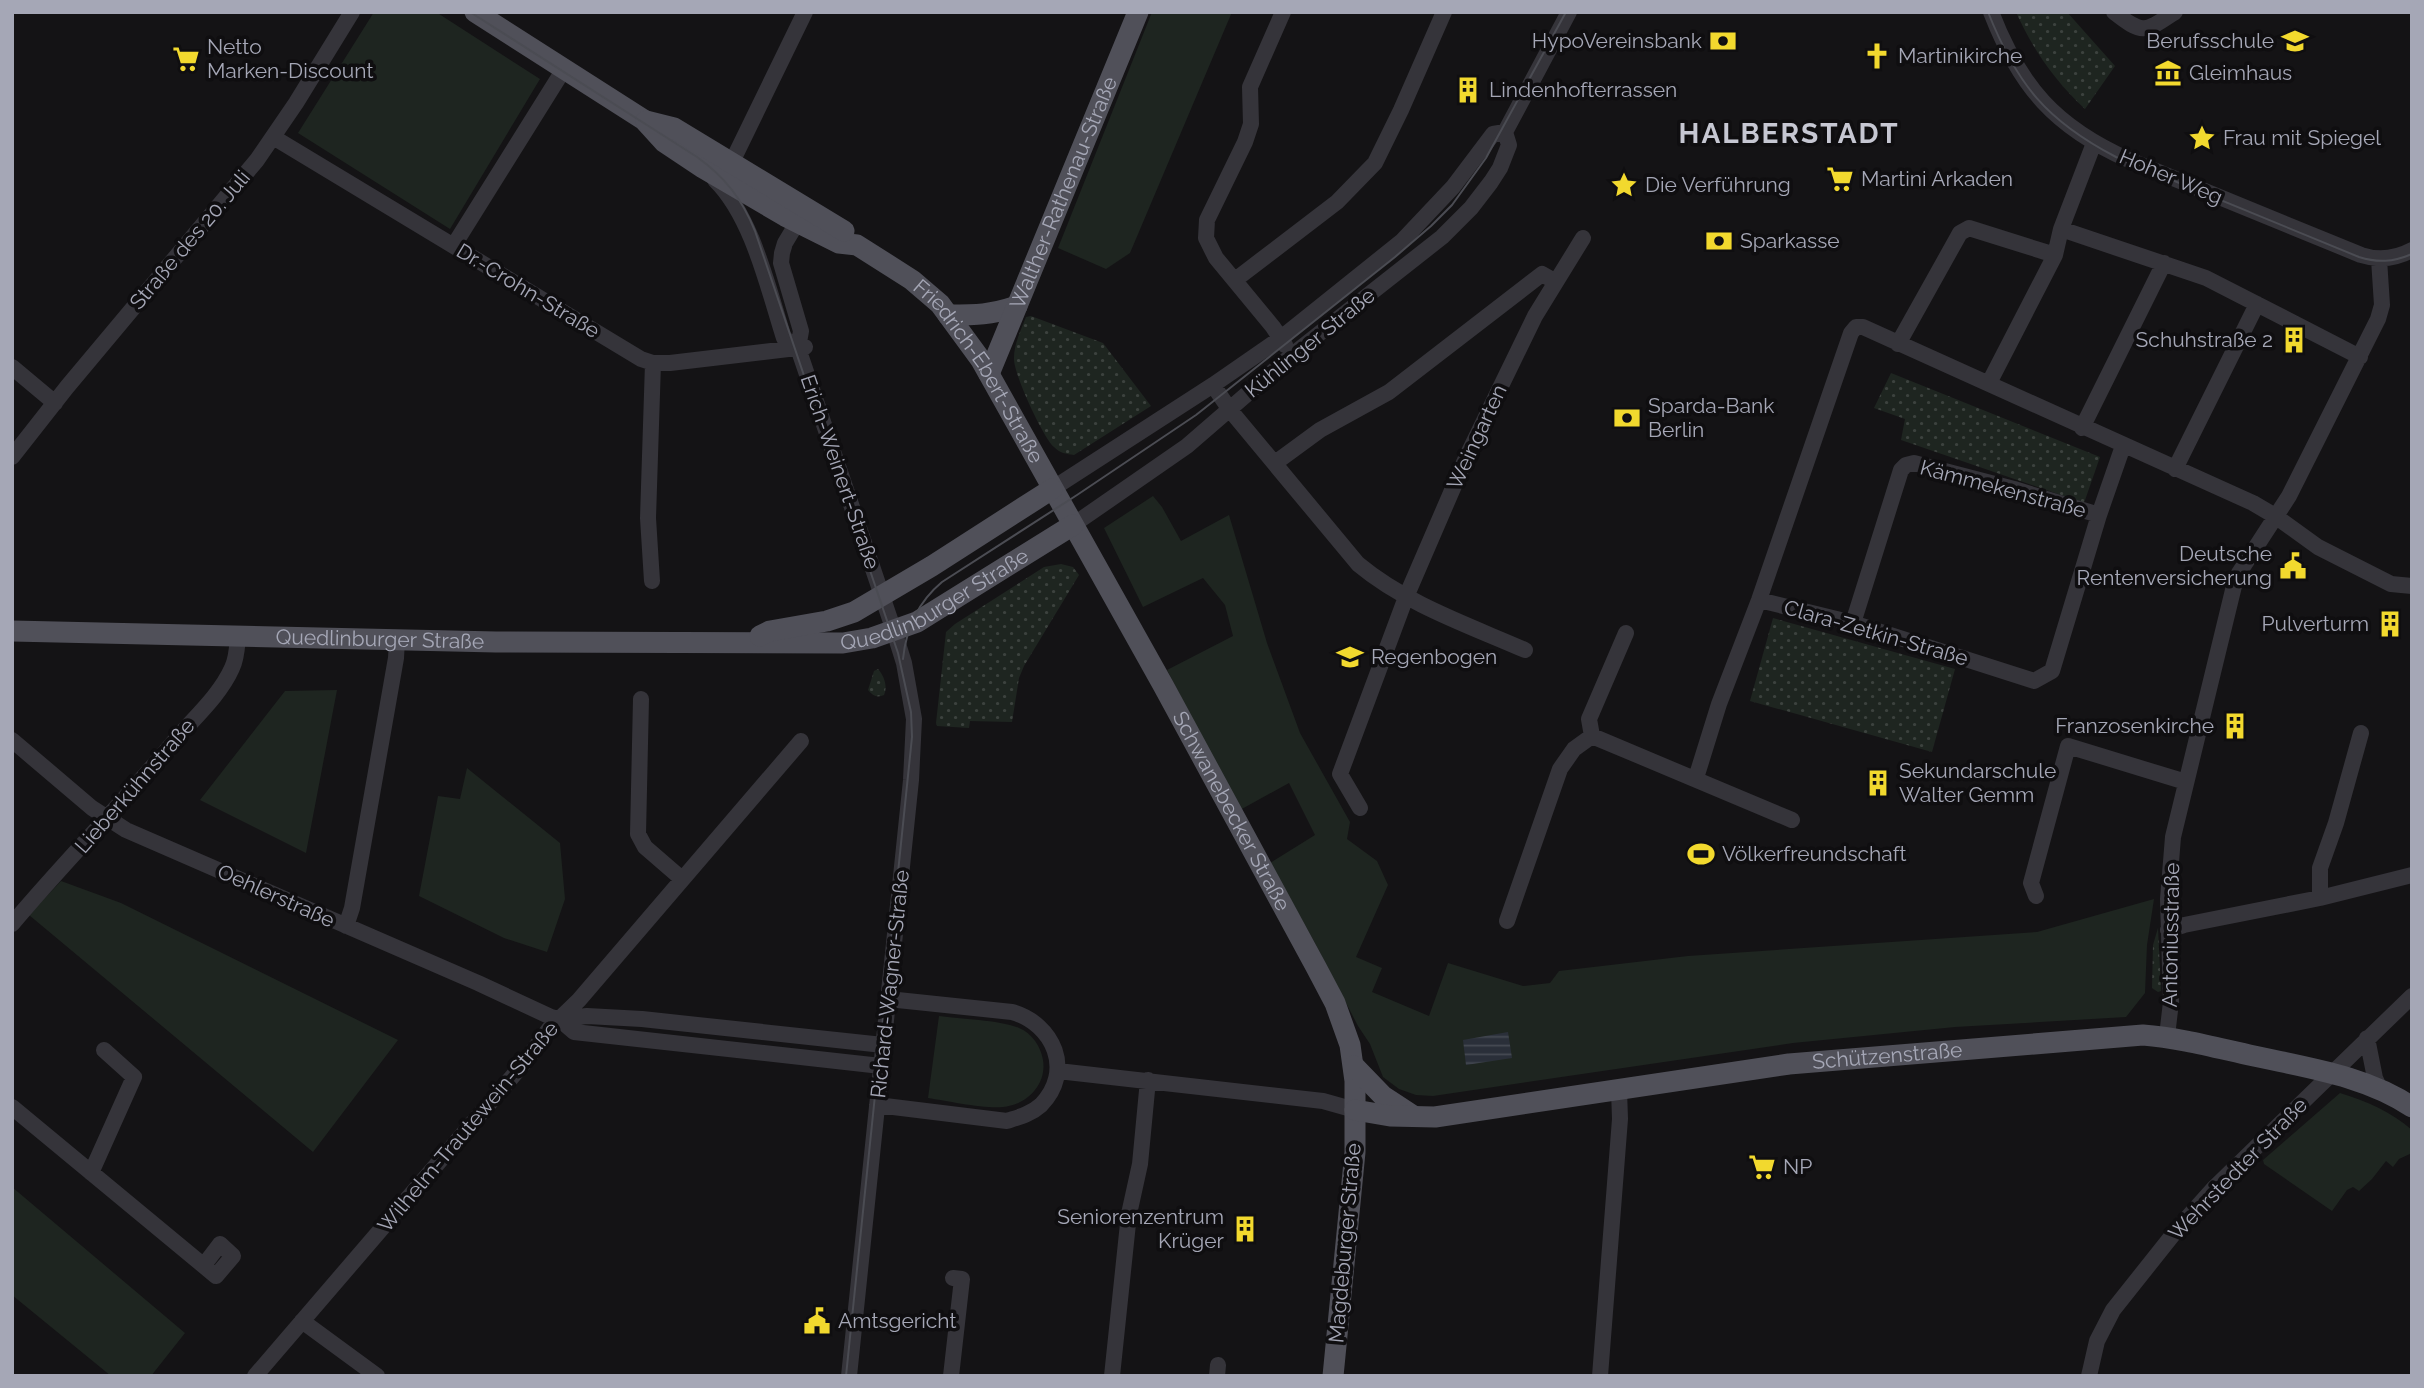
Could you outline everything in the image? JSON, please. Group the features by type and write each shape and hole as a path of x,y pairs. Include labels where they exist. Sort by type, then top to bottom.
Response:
{"main road":[{"name":"Friedrich-Ebert-Straße","path":"475,12 644,120 664,142 703,168 802,215"},
{"name":"Walther-Rathenau-Straße","path":"989,374 1138,12"},
{"name":"Friedrich-Ebert-Straße","path":"644,120 674,128 731,164 839,243 857,245 912,280 948,315 989,374 1073,525"},
{"path":"948,315 979,316 1017,306"},
{"name":"Quedlinburger Straße","path":"745,643 770,631 827,621 854,612 1052,489"},
{"name":"Quedlinburger Straße","path":"12,631 397,640 843,643 894,631 932,614 1073,525"},
{"name":"Schwanebecker Straße","path":"1073,525 1316,967 1343,1023 1354,1066 1355,1110"},
{"name":"Schützenstraße","path":"1355,1110 1417,1118 1452,1115 1789,1065 2143,1035 2166,1037 2331,1073 2380,1089 2412,1107"},
{"path":"1354,1066 1383,1096 1417,1118"},
{"name":"Magdeburger Straße","path":"1333,1376 1354,1162 1355,1110"}],"street":[{"name":"Straße des 20. Juli","path":"12,457 257,160 352,12"},
{"path":"731,164 805,12"},
{"path":"1283,12 1250,87 1251,124 1207,220 1206,238 1216,258 1292,355"},
{"path":"1235,280 1337,202 1375,163 1444,12"},
{"name":"Kühlinger Straße","path":"1073,525 1187,446 1292,355 1459,222 1500,168 1509,145 1505,132 1569,12"},
{"name":"Hoher Weg","path":"1991,12 2011,60 2037,96 2061,120 2094,143 2129,160 2361,255 2379,259"},
{"path":"2114,12 2134,28 2151,28 2175,12"},
{"path":"454,246 564,69"},
{"name":"Kühlinger Straße","path":"1052,489 1281,338 1402,241 1453,187 1493,134 1505,132"},
{"name":"Dr.-Crohn-Straße","path":"273,137 641,359 653,363 682,362 802,347"},
{"path":"1989,383 2055,255 2061,229 2094,143"},
{"name":"Erich-Weinert-Straße","path":"703,168 725,190 742,215 784,338 802,347"},
{"name":"Erich-Weinert-Straße","path":"802,215 785,243 781,262 801,331 802,347 883,596"},
{"path":"1898,344 1964,229 1979,230 2055,255"},
{"path":"2061,229 2206,278 2360,357"},
{"name":"Weingarten","path":"1360,808 1340,774 1406,597 1488,410 1535,316 1583,238"},
{"path":"2379,259 2392,258 2410,251"},
{"name":"Antoniusstraße","path":"2166,1037 2171,1003 2168,930 2171,856 2186,782 2234,586 2239,573 2295,487 2360,357 2382,307 2379,259"},
{"path":"2082,428 2164,263"},
{"path":"1276,463 1320,430 1389,392 1542,274 1556,282"},
{"path":"2175,469 2258,304"},
{"path":"1759,600 1856,327 1863,327 1989,383 2276,516 2318,547 2391,584 2412,586"},
{"path":"652,581 648,517 653,363"},
{"path":"12,368 55,403"},
{"path":"1213,385 1230,410 1358,564 1380,582 1406,597 1525,650"},
{"path":"2099,514 2123,446"},
{"name":"Kämmekenstraße","path":"1853,623 1901,470 1906,465 1914,463 1955,473 2099,514"},
{"name":"Clara-Zetkin-Straße","path":"1696,778 1719,704 1759,600 1853,623 2034,681 2052,671 2099,514"},
{"name":"Richard-Wagner-Straße","path":"849,1376 915,729 906,673 883,596"},
{"path":"1592,736 1589,719 1626,633"},
{"name":"Lieberkühnstraße","path":"12,924 59,867 73,857 220,688 234,665 238,636"},
{"path":"346,926 355,895 397,640"},
{"path":"641,699 638,834 645,848 682,879"},
{"path":"2320,898 2320,868 2336,823 2361,733"},
{"path":"1592,736 1792,820"},
{"path":"1507,921 1560,769 1574,749 1592,736"},
{"name":"Oehlerstraße","path":"12,740 107,819 126,830 478,983 542,1014 559,1019 587,1016 642,1019 883,1045"},
{"name":"Wilhelm-Trautewein-Straße","path":"255,1376 524,1063 549,1029 579,1000 801,741"},
{"path":"2036,896 2031,883 2068,746 2186,782"},
{"path":"2168,930 2320,898 2412,875"},
{"name":"Wehrstedter Straße","path":"2089,1376 2096,1341 2112,1310 2137,1278 2213,1189 2412,996"},
{"path":"877,1105 1007,1121 1027,1115 1040,1105 1058,1071 1057,1056 1047,1034 1024,1016 1012,1012 888,999"},
{"name":"Oehlerstraße","path":"559,1019 574,1032 881,1066"},
{"path":"2367,1038 2375,1078 2380,1089"},
{"path":"91,1173 135,1077 104,1051"},
{"path":"1058,1071 1323,1101 1355,1110"},
{"path":"1112,1376 1129,1214 1140,1164 1148,1080"},
{"path":"1600,1376 1620,1119 1619,1090"},
{"path":"12,1107 204,1265"},
{"path":"951,1376 962,1279 953,1278"},
{"path":"302,1321 377,1376"}],"shaded area":[{"path":"374,12 436,12 540,79 450,229 298,133"},
{"path":"1152,12 1232,12 1130,253 1106,269 1058,248"},
{"path":"2016,12 2067,12 2115,66 2085,109 2046,64"},
{"path":"1031,316 1103,343 1151,406 1074,455 1056,449 1036,418 1015,366 1014,353 1018,337 1026,317"},
{"path":"1891,373 2100,457 2084,503 1901,440 1905,419 1874,408"},
{"path":"1153,496 1181,541 1229,515 1267,643 1300,733 1350,822 1347,839 1377,861 1388,885 1356,957 1382,968 1372,992 1429,1016 1448,963 1523,986 1550,983 1559,971 1688,956 2037,932 2154,899 2147,945 2145,993 2126,1017 1955,1027 1793,1043 1433,1096 1416,1095 1399,1089 1383,1077 1370,1044 1270,863 1315,835 1289,783 1240,810 1167,670 1233,636 1225,605 1203,578 1143,607 1104,528"},
{"path":"1061,564 1073,567 1079,575 1024,666 1019,678 1012,722 970,721 969,728 937,726 946,632 1044,567"},
{"path":"1773,618 1955,669 1932,752 1750,701"},
{"path":"878,669 885,685 884,695 879,696 868,690 874,671"},
{"path":"337,690 306,853 200,800 285,691"},
{"path":"467,768 560,843 565,899 547,952 504,938 419,896 438,796 460,799"},
{"path":"61,881 121,903 398,1040 313,1152 29,915"},
{"path":"2158,928 2161,991 2158,992 2152,988 2153,945"},
{"path":"939,1016 1001,1023 1028,1033 1038,1045 1043,1060 1042,1078 1033,1092 1020,1102 1003,1107 976,1106 928,1098"},
{"path":"1508,1032 1512,1058 1466,1065 1463,1040"},
{"path":"2340,1093 2378,1108 2412,1130 2412,1153 2399,1159 2393,1167 2386,1161 2359,1191 2353,1187 2347,1190 2332,1211 2264,1164 2263,1160"},
{"path":"12,1187 185,1333 151,1376 111,1376 12,1295"}],"tram line":[{"path":"470,12 697,157 716,172 738,199 755,231 898,653 911,712 912,737 846,1376"},
{"path":"903,659 907,637 920,607 942,582 1196,415 1431,226 1452,205 1486,158 1566,12"},
{"path":"1988,12 2011,60 2037,98 2071,129 2116,157 2359,257 2385,261 2412,254"}],"place":[{"name":"HypoVereinsbank","path":"1723,41"},
{"name":"Berufsschule","path":"2295,41"},
{"name":"Martinikirche","path":"1877,56"},
{"name":"Netto Marken-Discount","path":"186,59"},
{"name":"Gleimhaus","path":"2168,73"},
{"name":"Lindenhofterrassen","path":"1468,90"},
{"name":"Frau mit Spiegel","path":"2202,138"},
{"name":"Martini Arkaden","path":"1840,179"},
{"name":"Die Verführung","path":"1624,185"},
{"name":"Sparkasse","path":"1719,241"},
{"name":"Schuhstraße 2","path":"2294,340"},
{"name":"Sparda-Bank Berlin","path":"1627,418"},
{"name":"Deutsche Rentenversicherung","path":"2293,566"},
{"name":"Pulverturm","path":"2390,624"},
{"name":"Regenbogen","path":"1350,657"},
{"name":"Franzosenkirche","path":"2235,726"},
{"name":"Sekundarschule Walter Gemm","path":"1878,783"},
{"name":"Völkerfreundschaft","path":"1701,854"},
{"name":"NP","path":"1762,1167"},
{"name":"Seniorenzentrum Krüger","path":"1245,1229"},
{"name":"Amtsgericht","path":"817,1321"}],"district":[{"name":"HALBERSTADT","path":"1789,133"}]}
